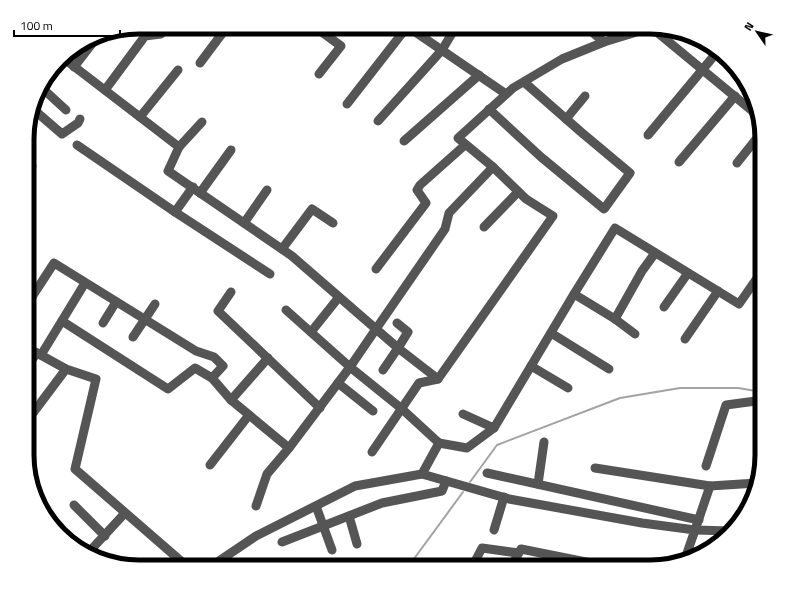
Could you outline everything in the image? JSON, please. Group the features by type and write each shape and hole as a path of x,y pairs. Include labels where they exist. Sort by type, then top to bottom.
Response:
{"street":[{"path":"105,90 145,36 161,34"},
{"path":"200,64 222,34"},
{"path":"319,74 341,46 325,34"},
{"path":"347,104 402,34"},
{"path":"418,34 506,94"},
{"path":"378,121 442,50 452,34"},
{"path":"594,34 604,42"},
{"path":"372,452 418,383 438,379 553,216 526,199 458,138 513,88 562,59 604,42 631,34"},
{"path":"660,34 750,109"},
{"path":"74,67 90,47"},
{"path":"648,135 714,56"},
{"path":"68,62 179,147"},
{"path":"140,117 178,70"},
{"path":"404,141 478,75"},
{"path":"489,110 541,157 604,209 630,173 524,82"},
{"path":"46,91 66,110"},
{"path":"566,119 585,96"},
{"path":"679,162 735,96"},
{"path":"38,113 62,134 78,124 80,119"},
{"path":"202,122 179,147 168,171 282,249 398,348 438,379"},
{"path":"737,163 755,140"},
{"path":"77,145 175,212 270,274"},
{"path":"376,269 426,203 417,190 420,185 465,145"},
{"path":"175,212 231,150"},
{"path":"256,506 267,474 290,448 350,367 445,229 449,213 492,167"},
{"path":"244,223 267,190"},
{"path":"484,227 518,192"},
{"path":"282,249 312,209 333,223"},
{"path":"286,310 350,367 402,409 439,443 467,448 494,428 615,228 739,304 755,281"},
{"path":"615,319 642,271 655,253"},
{"path":"34,293 54,263 196,351 214,357 223,366 212,378"},
{"path":"664,307 688,273"},
{"path":"34,359 62,321 85,283"},
{"path":"685,339 718,291"},
{"path":"231,292 218,311 320,408"},
{"path":"574,294 615,319 635,334"},
{"path":"311,332 339,297"},
{"path":"103,323 116,302"},
{"path":"133,337 155,304"},
{"path":"62,321 168,389 195,368 212,378 231,400 290,448"},
{"path":"383,370 408,332 397,323"},
{"path":"551,333 609,369"},
{"path":"34,351 66,369 96,379 75,469 180,560"},
{"path":"231,400 268,358"},
{"path":"531,366 568,388"},
{"path":"34,412 66,369"},
{"path":"338,383 373,412"},
{"path":"706,466 726,405 755,401"},
{"path":"463,414 494,428"},
{"path":"210,465 249,415"},
{"path":"538,484 544,442"},
{"path":"422,474 439,443"},
{"path":"595,468 710,486 751,483"},
{"path":"487,473 699,520"},
{"path":"220,560 256,536 355,486 422,474 504,497 642,523 695,530 722,531"},
{"path":"282,542 382,503 442,491 446,481"},
{"path":"687,553 710,486"},
{"path":"494,530 504,497"},
{"path":"74,505 105,536"},
{"path":"316,506 332,550"},
{"path":"92,549 125,513"},
{"path":"349,516 357,544"},
{"path":"476,560 482,548 518,553"},
{"path":"514,560 521,549 575,560"}],"waterway":[{"path":"470,482 497,445 620,398 680,388 738,388 755,391"},
{"path":"413,560 463,492"}]}
